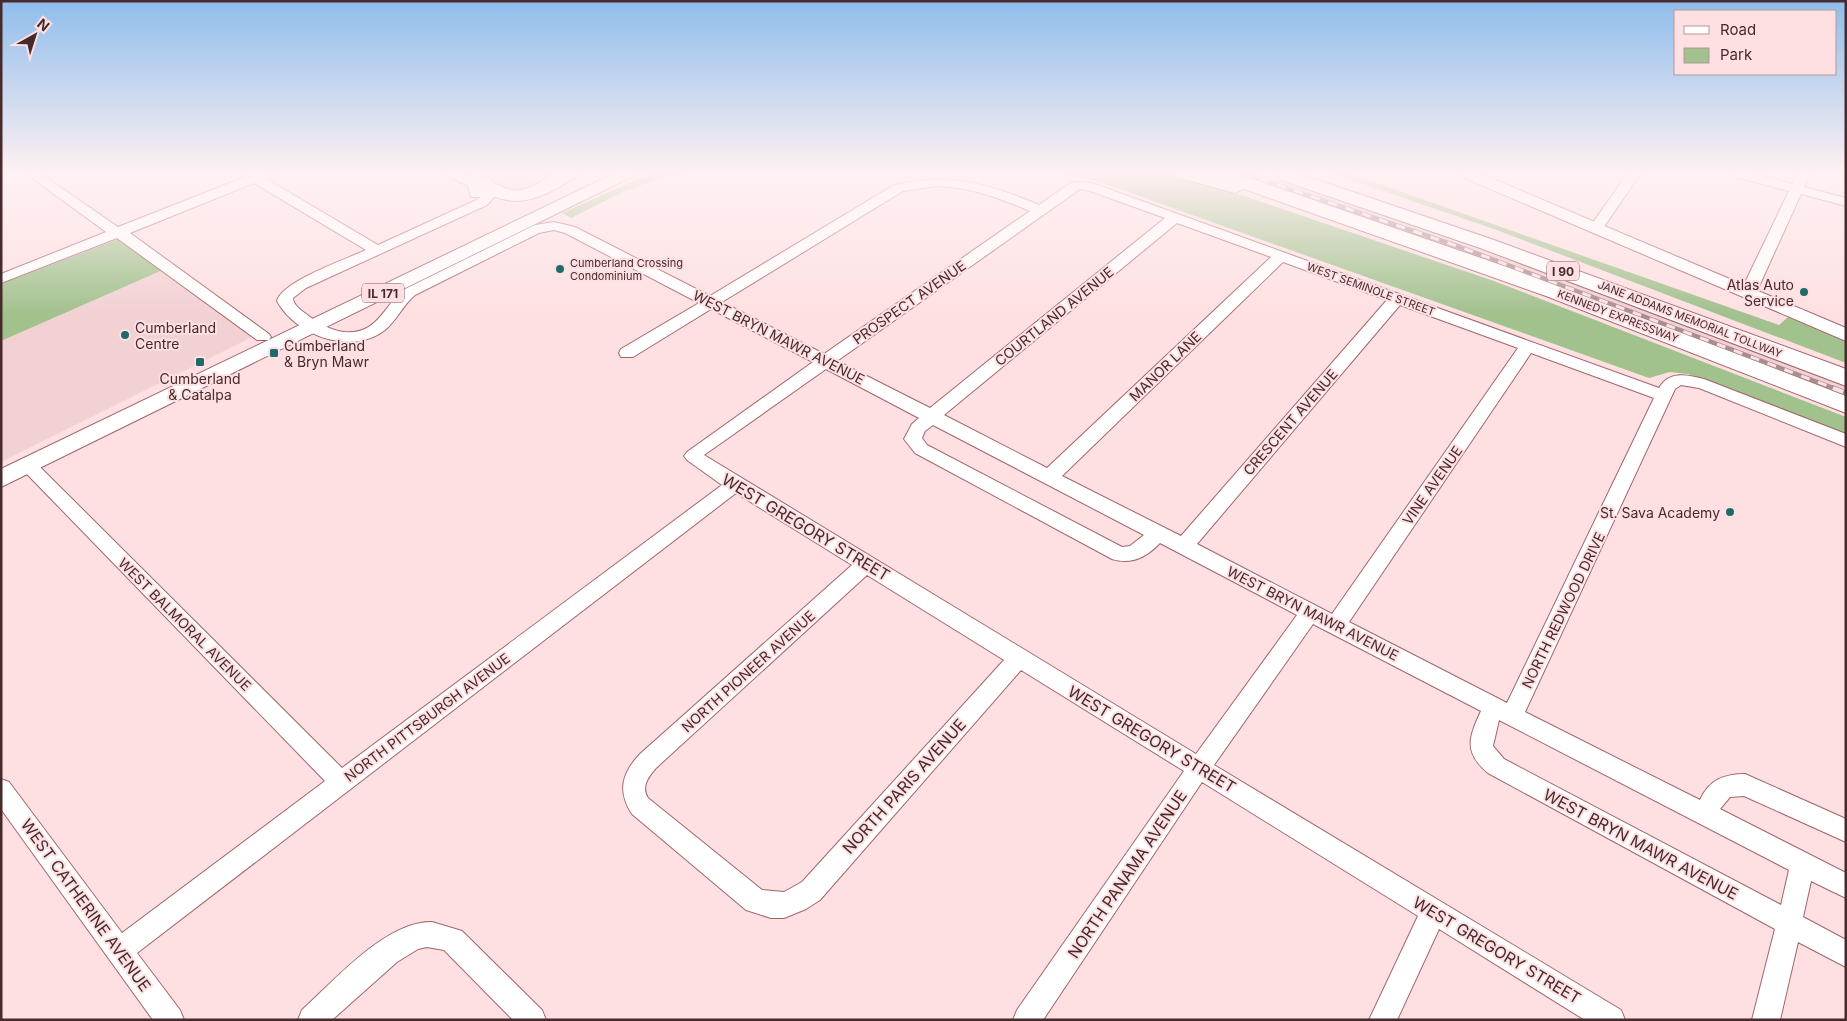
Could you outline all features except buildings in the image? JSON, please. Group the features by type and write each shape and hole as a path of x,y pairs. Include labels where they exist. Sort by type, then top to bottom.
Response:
{"highway":[{"path":"1335,221 1396,241 1443,250"},
{"name":"KENNEDY EXPRESSWAY","path":"1358,221 1554,291 1846,405"},
{"name":"JANE ADDAMS MEMORIAL TOLLWAY","path":"1419,221 1487,244 1846,378"},
{"path":"1455,221 1846,369"}],"main road":[{"name":"IL 171","path":"1,466 263,338 307,322 341,296 495,221"},
{"name":"IL 171","path":"1,480 307,322 523,221"},
{"path":"1579,221 1846,335"}],"street":[{"path":"99,221 116,233 126,236 263,338"},
{"path":"1,279 145,221"},
{"path":"330,221 376,250"},
{"name":"WEST BRYN MAWR AVENUE","path":"439,221 301,284 286,296 285,301 288,308 307,322 336,338 348,339 364,335 379,327 400,299 410,292 526,232 554,226 570,230 1846,886"},
{"path":"627,353 844,221"},
{"name":"PROSPECT AVENUE","path":"693,456 696,452 1024,221"},
{"name":"COURTLAND AVENUE","path":"932,416 1171,221"},
{"name":"WEST SEMINOLE STREET","path":"1185,221 1665,396"},
{"path":"1596,228 1601,221"},
{"path":"1748,293 1781,221"},
{"name":"MANOR LANE","path":"1050,476 1281,256"},
{"name":"CRESCENT AVENUE","path":"1184,546 1396,298"},
{"name":"VINE AVENUE","path":"1336,624 1528,346"},
{"name":"NORTH REDWOOD DRIVE","path":"1503,711 1665,396 1668,386 1679,378 1704,384 1846,441"},
{"path":"932,416 914,434 915,444 921,449 1106,548 1129,555 1140,552 1158,533"},
{"name":"WEST GREGORY STREET","path":"693,456 735,484 1611,1020"},
{"name":"WEST BALMORAL AVENUE","path":"29,466 341,782"},
{"name":"NORTH PITTSBURGH AVENUE","path":"120,950 735,484"},
{"name":"NORTH PIONEER AVENUE","path":"634,782 648,761 866,564"},
{"name":"NORTH PANAMA AVENUE","path":"1027,1020 1200,768 1311,612"},
{"name":"NORTH PARIS AVENUE","path":"634,782 634,799 640,806 755,901 769,906 783,906 798,901 811,891 1019,658"},
{"name":"WEST BRYN MAWR AVENUE","path":"1503,711 1480,743 1485,759 1846,954"},
{"path":"1706,814 1712,797 1720,789 1730,784 1745,784 1846,832"},
{"name":"WEST CATHERINE AVENUE","path":"1,790 170,1020"},
{"path":"1766,1020 1803,864"},
{"path":"1383,1020 1434,911"},
{"path":"312,1020 388,953 413,937 427,935 441,935 454,940 532,1020"}],"shaded area":[{"path":"1377,221 1396,221 1609,295 1846,386 1846,396 1471,253"},
{"name":"Cumberland Centre","path":"165,269 256,335 1,462 1,341"}],"green space":[{"path":"1208,221 1317,221 1494,281 1846,417 1846,436 1688,374 1670,372 1649,378"},
{"path":"1470,221 1483,221 1779,325 1788,317 1846,342 1846,363"},
{"path":"121,238 165,269 1,341 1,284"}],"railway":[{"path":"1383,221 1460,247 1836,389"},
{"path":"1833,388 1846,393"}],"place":[{"name":"Cumberland Crossing Condominium","path":"560,269"},
{"name":"Atlas Auto Service","path":"1804,292"},
{"name":"Cumberland Centre","path":"125,335"},
{"name":"Cumberland & Bryn Mawr","path":"274,353"},
{"name":"Cumberland & Catalpa","path":"200,362"},
{"name":"St. Sava Academy","path":"1730,512"}]}
